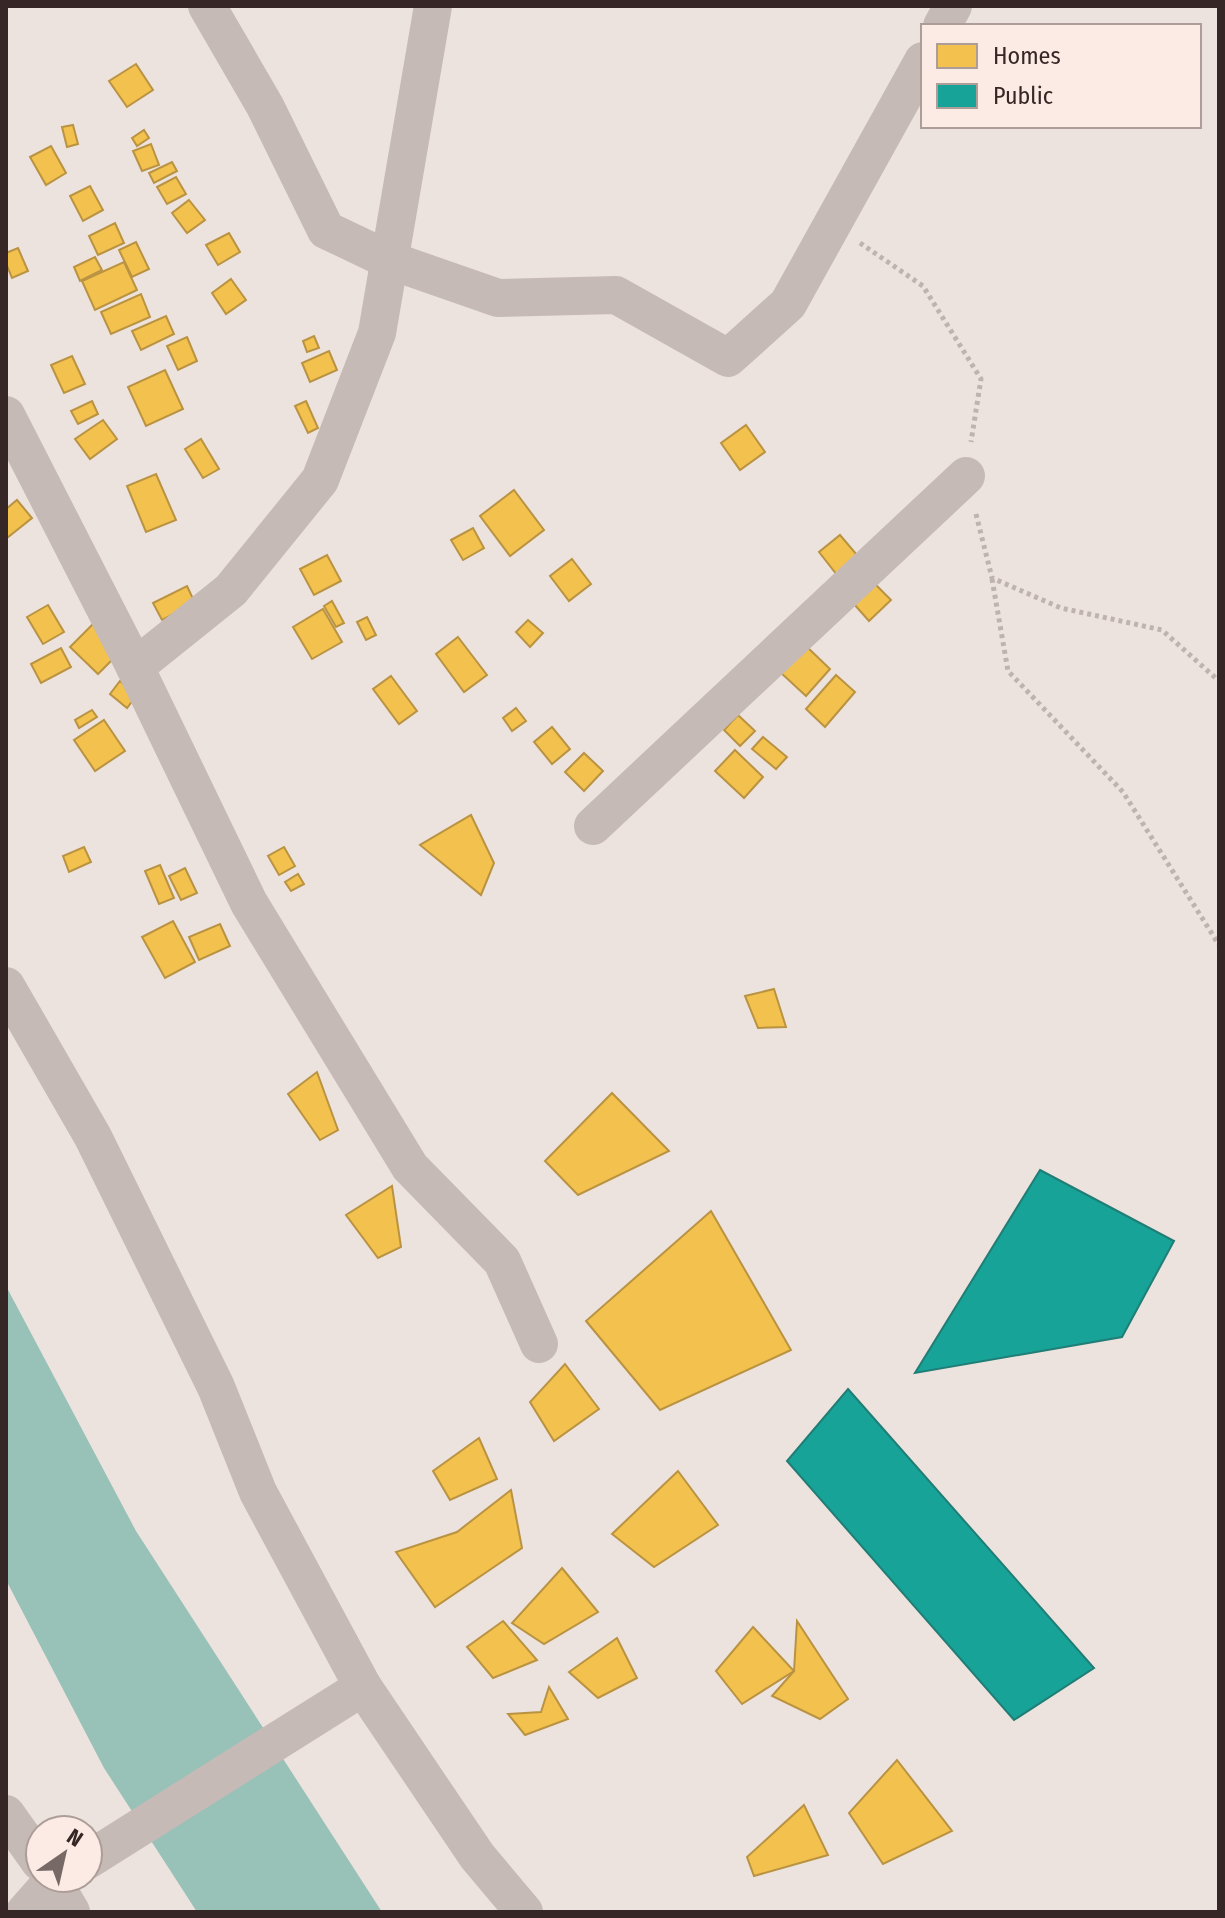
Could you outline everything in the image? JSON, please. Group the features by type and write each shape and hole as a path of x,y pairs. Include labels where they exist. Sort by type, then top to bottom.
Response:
{"street":[{"path":"207,6 265,106 326,230 389,260 498,298 616,295 728,358 788,304 921,65"},
{"path":"135,667 231,590 320,480 377,333 433,6"},
{"path":"943,24 953,6"},
{"path":"6,415 135,667 249,903 410,1167 502,1261 539,1344"},
{"path":"593,826 966,476"},
{"path":"6,986 93,1137 216,1387 258,1492 363,1687 477,1856 524,1912"},
{"path":"104,1851 363,1687"},
{"path":"6,1814 24,1839"},
{"path":"25,1912 37,1894"},
{"path":"61,1894 71,1912"}],"path":[{"path":"832,225 923,286 981,379 966,476 992,578 1008,671 1123,792 1219,945"},
{"path":"992,578 1061,608 1162,630 1219,681"}],"water":[{"path":"6,1286 136,1531 382,1912 197,1912 104,1768 6,1580"}],"building: Homes":[{"path":"136,64 153,90 127,107 109,81"},
{"path":"73,125 78,144 67,147 62,127"},
{"path":"144,130 149,138 137,146 132,138"},
{"path":"151,144 159,165 142,171 133,151"},
{"path":"51,146 66,173 46,185 30,157"},
{"path":"172,162 177,171 154,183 149,173"},
{"path":"176,177 186,194 167,204 157,187"},
{"path":"90,186 103,210 83,221 70,196"},
{"path":"189,200 205,220 187,233 172,213"},
{"path":"115,223 124,243 98,255 89,236"},
{"path":"229,233 240,252 218,265 206,245"},
{"path":"136,242 149,269 132,277 119,250"},
{"path":"18,248 28,271 12,278 6,253"},
{"path":"95,257 102,270 80,281 74,267"},
{"path":"124,262 137,290 95,310 82,281"},
{"path":"231,279 246,300 226,314 212,293"},
{"path":"141,294 150,317 111,334 101,312"},
{"path":"166,316 174,334 141,350 132,331"},
{"path":"314,336 319,348 307,352 303,341"},
{"path":"187,337 197,361 178,370 167,346"},
{"path":"329,351 337,370 310,382 302,363"},
{"path":"72,356 85,384 64,393 51,365"},
{"path":"165,370 183,409 146,426 128,387"},
{"path":"92,401 98,414 78,424 71,411"},
{"path":"306,401 318,428 308,433 295,406"},
{"path":"103,420 117,439 90,459 75,439"},
{"path":"746,425 765,452 740,470 721,443"},
{"path":"201,439 219,469 203,478 185,449"},
{"path":"156,474 176,520 146,532 127,486"},
{"path":"514,490 544,530 510,556 480,516"},
{"path":"17,500 32,518 7,538 6,509"},
{"path":"473,528 484,548 463,560 451,540"},
{"path":"840,535 863,562 841,580 819,552"},
{"path":"327,555 341,581 314,595 300,569"},
{"path":"572,559 591,584 569,601 550,576"},
{"path":"874,583 891,600 869,621 853,603"},
{"path":"187,586 195,603 162,620 153,603"},
{"path":"332,601 344,623 336,627 324,606"},
{"path":"48,605 64,632 43,644 27,617"},
{"path":"323,609 342,642 312,659 293,627"},
{"path":"367,617 376,635 366,640 357,622"},
{"path":"528,620 543,633 530,647 516,632"},
{"path":"93,624 120,652 98,674 70,647"},
{"path":"458,637 487,675 464,692 436,654"},
{"path":"805,645 830,669 806,696 780,672"},
{"path":"61,648 71,667 41,683 31,664"},
{"path":"836,675 855,692 825,727 806,709"},
{"path":"391,676 417,711 399,724 373,689"},
{"path":"120,681 137,695 127,708 110,694"},
{"path":"516,708 526,721 512,731 503,718"},
{"path":"92,710 97,717 79,728 75,720"},
{"path":"738,715 755,731 740,746 724,730"},
{"path":"104,720 125,751 95,771 74,740"},
{"path":"552,727 570,749 552,764 534,742"},
{"path":"763,737 787,757 776,769 752,749"},
{"path":"735,750 763,777 744,798 715,771"},
{"path":"584,753 603,771 584,791 565,772"},
{"path":"471,815 494,863 481,895 420,845"},
{"path":"84,847 91,862 69,872 63,856"},
{"path":"284,847 295,866 279,875 268,856"},
{"path":"160,865 174,898 159,904 145,871"},
{"path":"185,868 197,893 181,900 169,876"},
{"path":"298,874 304,884 291,891 285,882"},
{"path":"173,921 195,962 165,978 142,937"},
{"path":"220,924 230,946 199,960 189,937"},
{"path":"774,989 786,1027 758,1028 745,996"},
{"path":"317,1072 338,1130 320,1140 288,1094"},
{"path":"612,1093 669,1151 578,1195 545,1161"},
{"path":"392,1186 401,1247 378,1258 346,1215"},
{"path":"711,1211 791,1350 660,1410 586,1321"},
{"path":"565,1364 599,1409 554,1441 530,1402"},
{"path":"479,1438 497,1479 450,1500 433,1471"},
{"path":"678,1471 718,1525 654,1567 612,1534"},
{"path":"511,1490 522,1548 435,1607 396,1552 457,1532"},
{"path":"562,1568 598,1612 544,1644 512,1623"},
{"path":"503,1621 537,1660 493,1678 467,1647"},
{"path":"797,1621 848,1699 820,1719 772,1696 794,1671"},
{"path":"753,1627 794,1671 742,1704 716,1671"},
{"path":"617,1638 637,1678 598,1698 569,1672"},
{"path":"549,1687 568,1719 525,1735 508,1714 541,1712"},
{"path":"897,1760 952,1831 883,1864 849,1813"},
{"path":"804,1805 828,1855 754,1876 747,1857"}],"building: Public":[{"path":"1040,1170 1174,1241 1122,1337 915,1373"},
{"path":"848,1389 1094,1668 1014,1720 787,1461"}]}
